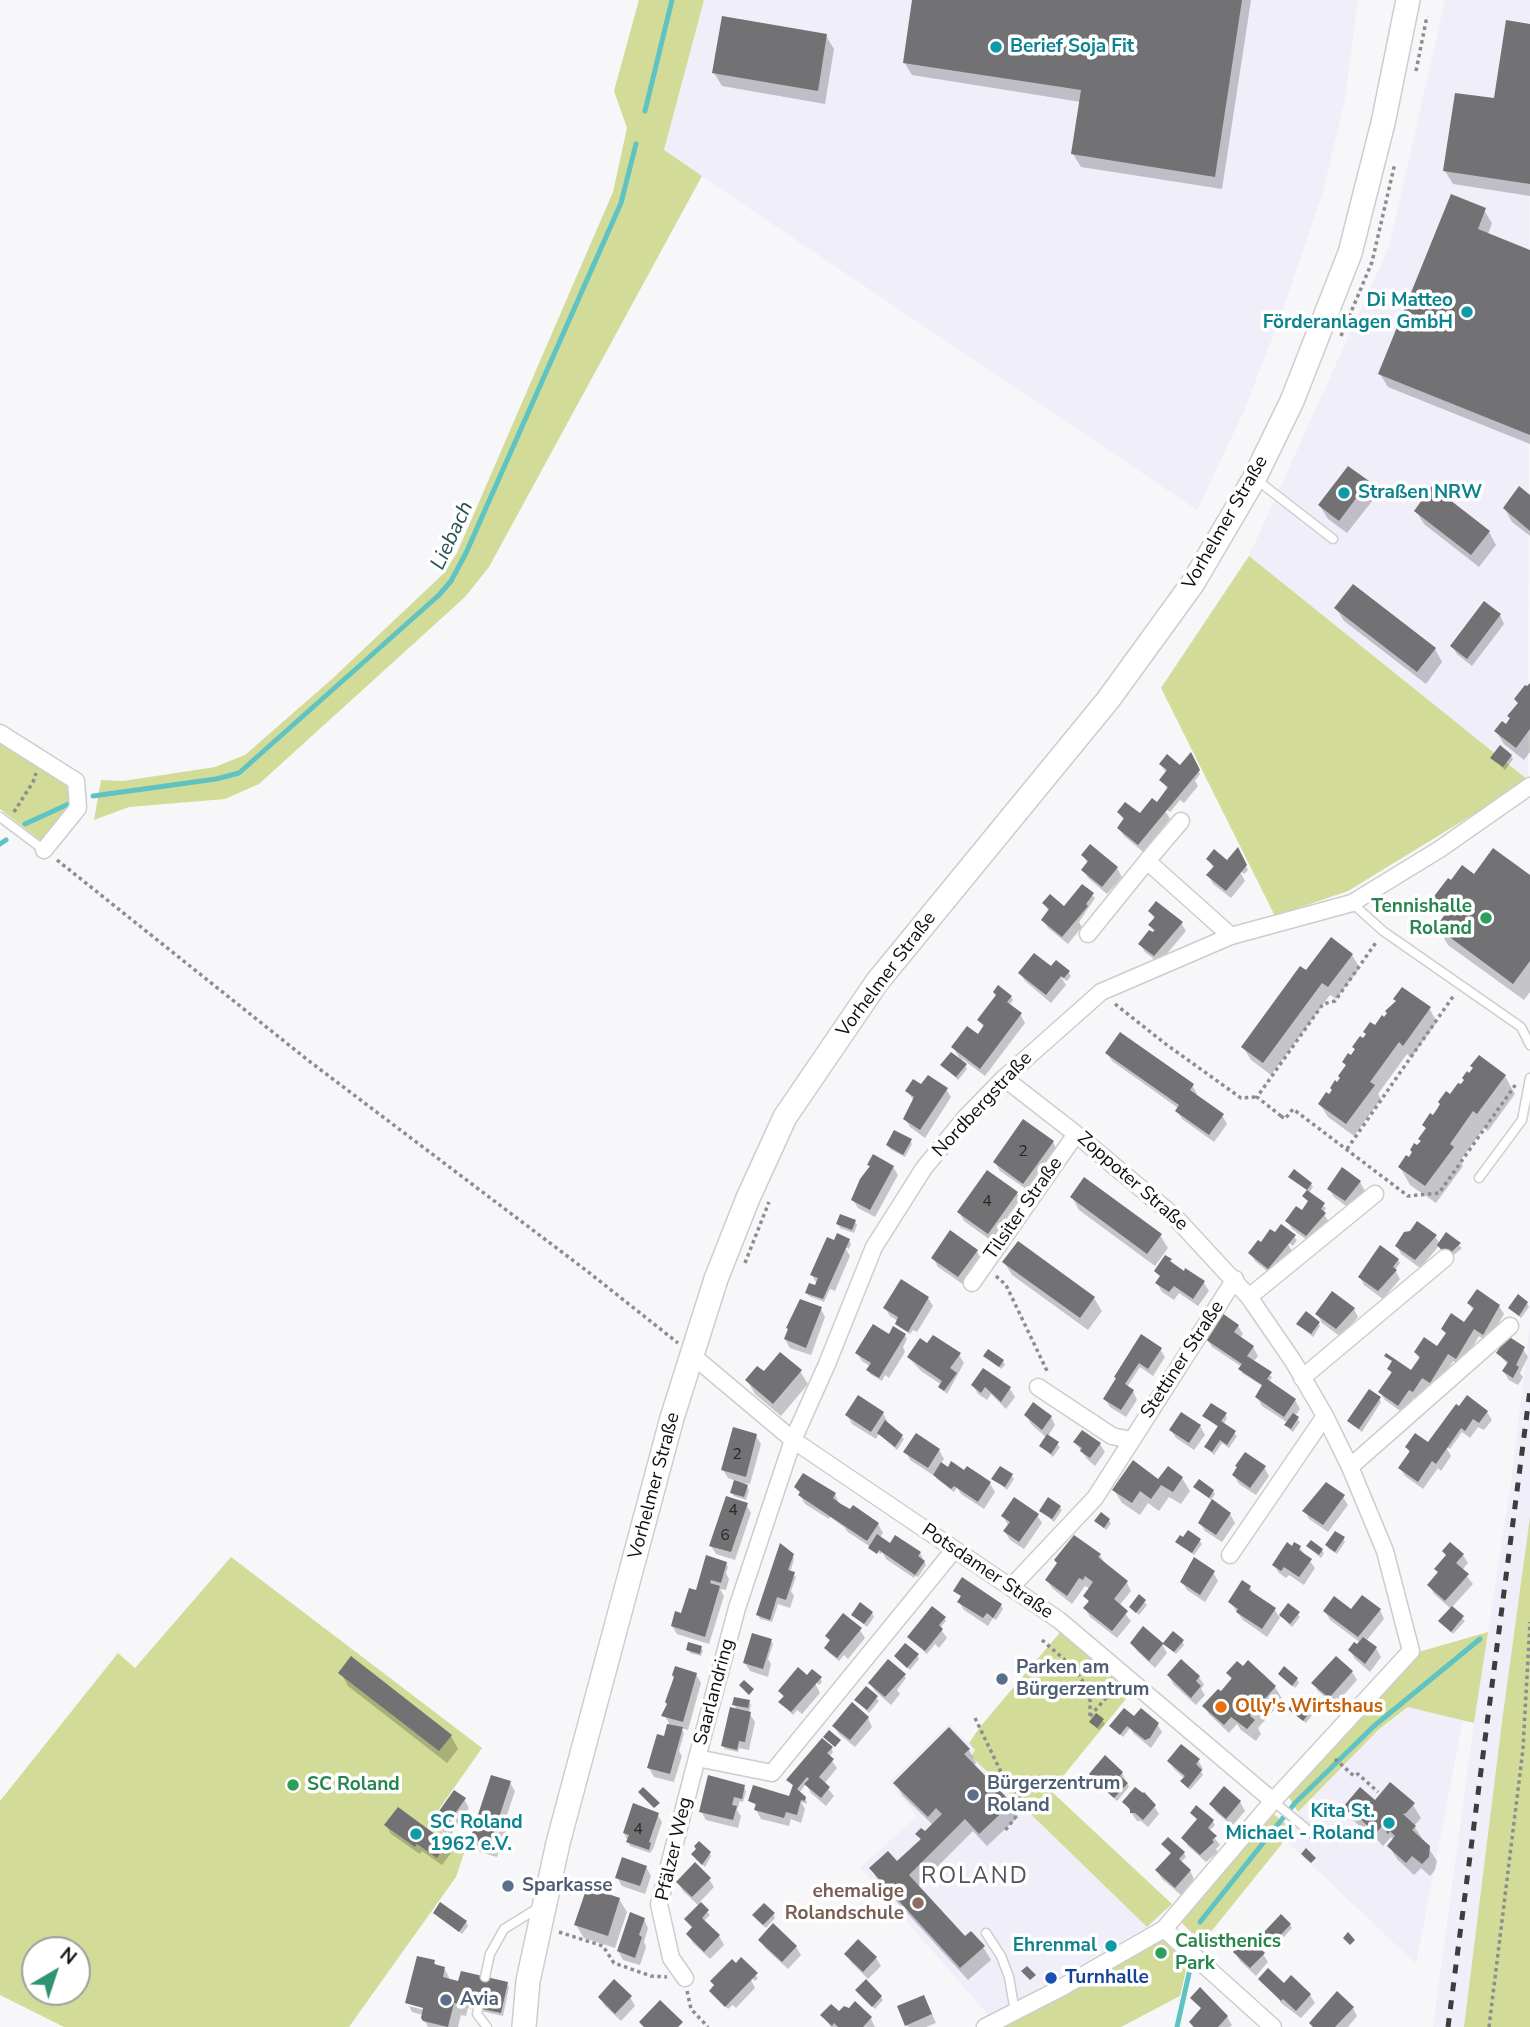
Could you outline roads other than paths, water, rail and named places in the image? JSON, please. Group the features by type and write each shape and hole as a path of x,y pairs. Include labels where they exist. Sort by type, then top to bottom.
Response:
{"main road":[{"name":"Vorhelmer Straße","path":"524,2027 528,1981 541,1915 672,1419 720,1267 748,1198 785,1117 877,982 1116,689 1193,583 1254,479 1292,401 1350,253 1383,123 1418,6"}],"street":[{"path":"0,733 76,781 78,808 44,849"},
{"name":"Nordbergstraße","path":"793,1440 874,1247 924,1168 965,1118 1004,1078 1101,992 1231,936 1352,903 1440,849 1530,786"},
{"path":"1088,934 1181,821"},
{"path":"1147,861 1231,936"},
{"name":"Zoppoter Straße","path":"985,2027 1059,1989 1164,1929 1411,1651 1385,1551 1350,1467 1325,1416 1249,1297 1175,1217 1004,1078"},
{"name":"Tilsiter Straße","path":"972,1283 1076,1134"},
{"path":"1249,1297 1375,1194"},
{"path":"1302,1378 1444,1258"},
{"name":"Stettiner Straße","path":"1012,1586 1094,1498 1234,1279"},
{"path":"1350,1467 1510,1326"},
{"name":"Potsdamer Straße","path":"692,1355 793,1440 1059,1620 1275,1803"},
{"name":"Stettiner Straße","path":"1038,1387 1112,1436 1131,1440"},
{"path":"1230,1555 1325,1416"},
{"name":"Saarlandring","path":"793,1440 737,1608 697,1758 772,1773 954,1550"},
{"name":"Pfälzer Weg","path":"685,1978 671,1958 659,1905 697,1758"},
{"path":"1164,1929 1273,2027"}],"lane":[{"path":"1254,479 1334,539"},
{"path":"4,820 44,849"},
{"path":"1352,903 1383,931 1521,1027 1530,1045"},
{"path":"1479,1178 1522,1120 1530,1078"},
{"path":"1275,1803 1315,1836"},
{"path":"485,1977 490,1954 504,1929 541,1915"},
{"path":"986,1933 1001,1956 1009,1977 1015,2012"},
{"path":"478,2008 477,2014 486,2027"}],"waterway":[{"name":"Liebach","path":"645,111 672,0"},
{"name":"Liebach","path":"93,796 216,779 239,773 439,595 451,581 466,553 621,203 636,144"},
{"path":"25,824 73,802"},
{"path":"0,844 6,840"},
{"path":"1200,1922 1295,1803 1374,1726 1480,1639"},
{"path":"1177,2027 1190,1969"}],"railway":[{"path":"1448,2027 1530,1390"}],"place":[{"name":"Berief Soja Fit","path":"996,47"},
{"name":"Di Matteo Förderanlagen GmbH","path":"1467,312"},
{"name":"Straßen NRW","path":"1344,493"},
{"name":"Tennishalle Roland","path":"1486,918"},
{"name":"Parken am Bürgerzentrum","path":"1002,1679"},
{"name":"Olly's Wirtshaus","path":"1221,1707"},
{"name":"SC Roland","path":"293,1785"},
{"name":"Bürgerzentrum Roland","path":"973,1795"},
{"name":"Kita St. Michael - Roland","path":"1389,1823"},
{"name":"SC Roland 1962 e.V.","path":"416,1834"},
{"name":"Sparkasse","path":"508,1886"},
{"name":"ehemalige Rolandschule","path":"918,1903"},
{"name":"Ehrenmal","path":"1111,1946"},
{"name":"Calisthenics Park","path":"1161,1953"},
{"name":"Turnhalle","path":"1051,1978"},
{"name":"Avia","path":"446,2000"}],"district":[{"name":"ROLAND","path":"975,1877"}]}
